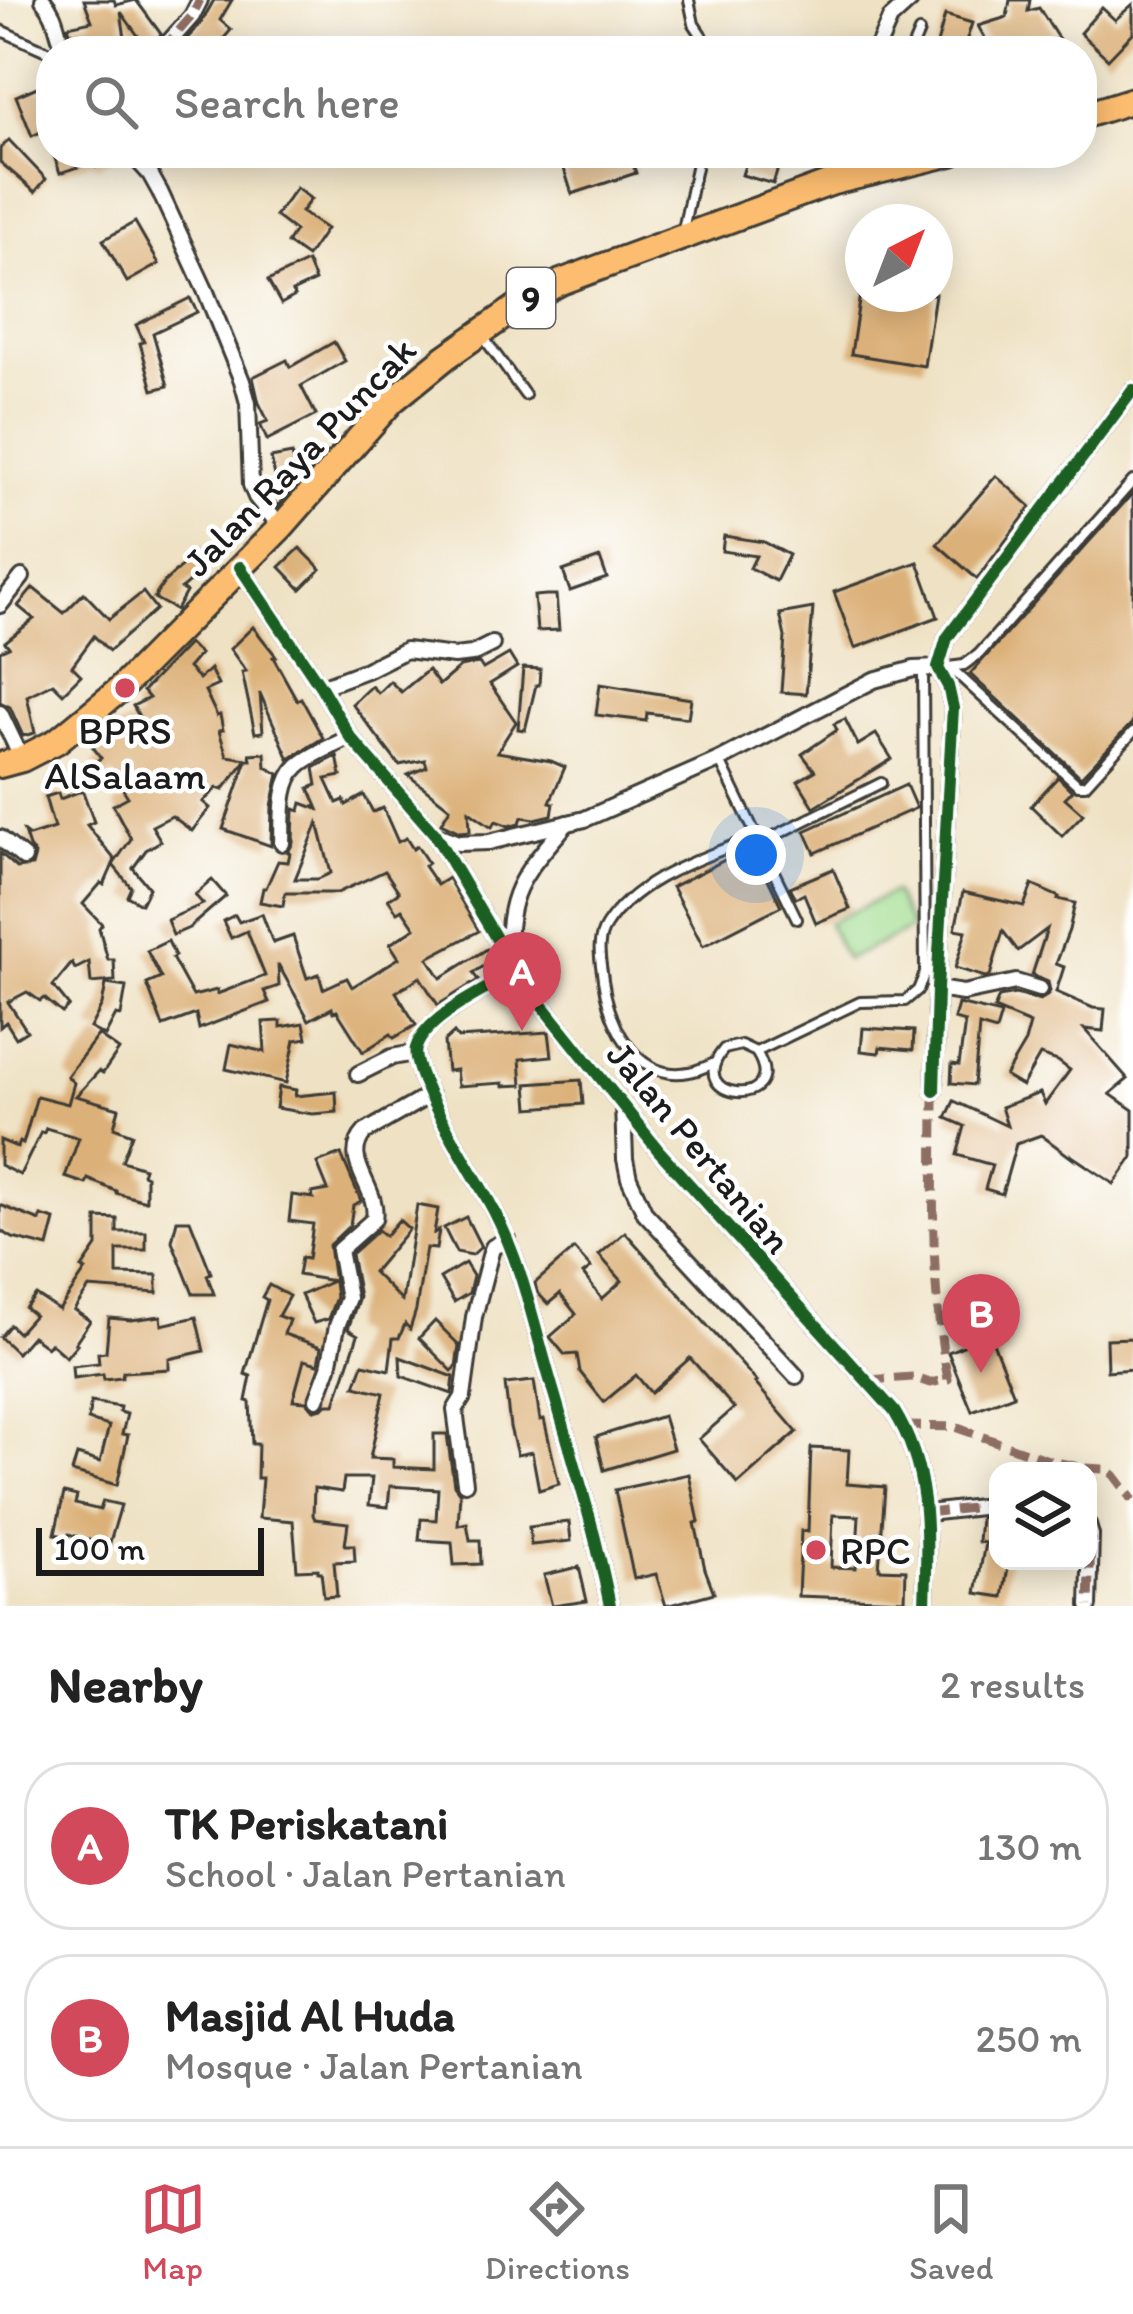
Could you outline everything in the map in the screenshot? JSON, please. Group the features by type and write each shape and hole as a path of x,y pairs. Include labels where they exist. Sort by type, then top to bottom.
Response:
{"highway":[{"path":"1097,111 1133,100"},
{"name":"Jalan Raya Puncak","path":"11,762 57,741 89,716 281,527 392,401 479,332 561,282 866,168"}],"street":[{"path":"43,0 56,19 59,36"},
{"path":"174,36 200,0"},
{"path":"883,36 890,19 911,0"},
{"path":"147,168 242,381 248,403 250,481 256,497 281,527"},
{"path":"833,182 837,168"},
{"path":"934,1090 953,708 938,668 947,638 971,603 1133,390"},
{"name":"Jalan Pertanian","path":"240,567 350,737 434,833 513,967 623,1106 756,1261 894,1411 917,1458 927,1514 925,1606"},
{"path":"0,604 22,577"},
{"path":"321,687 406,650 454,656 492,644"},
{"path":"434,833 458,843 502,841 584,819 719,760 874,680 938,668"},
{"path":"0,713 11,762"},
{"path":"282,843 285,794 292,772 350,737"},
{"path":"567,823 524,876 513,901 507,924 513,967 431,1024 414,1053 430,1095 508,1239 591,1524 610,1606"},
{"path":"0,838 24,858"},
{"path":"937,989 963,993 1016,982 1039,989"},
{"path":"358,1074 392,1057 414,1053"},
{"path":"317,1399 348,1298 340,1250 376,1214 355,1158 357,1140 430,1095"},
{"path":"623,1106 625,1159 645,1213 796,1376"},
{"path":"465,1483 455,1410 463,1397 473,1317 491,1250 508,1239"},
{"path":"927,1514 989,1506"},
{"path":"1090,1606 1091,1570"}],"lane":[{"path":"688,0 702,36"},
{"path":"0,30 36,46"},
{"path":"917,36 919,32"},
{"path":"682,237 696,168"},
{"path":"479,332 525,395"},
{"path":"938,668 964,665 979,654 1133,481"},
{"path":"938,668 1078,785 1085,784 1133,732"},
{"path":"756,1052 860,1002 905,1001 918,991 925,973 938,668"},
{"path":"719,760 796,919"},
{"path":"715,1063 672,1073 633,1053 619,1034 609,1008 599,941 610,920 641,889 881,783"},
{"path":"741,1045 756,1052 763,1064 762,1079 746,1093 724,1089 716,1078 715,1063 724,1049 741,1045"}],"green space":[{"path":"894,892 912,928 846,960 828,923"}],"building":[{"path":"84,0 114,0 116,5 136,0 161,34 138,36 121,12 125,36 72,36 68,26 92,21"},
{"path":"214,0 232,0 220,20 231,30 226,36 189,36"},
{"path":"1010,0 1030,0 1028,11 1039,8 1057,36 984,36 978,26 1007,17"},
{"path":"1133,4 1133,33 1108,59 1097,49 1097,36 1080,33 1102,8 1115,20"},
{"path":"945,15 972,23 968,36 939,36"},
{"path":"36,87 36,134 32,136 16,96"},
{"path":"9,140 46,179 35,192 0,162 0,149"},
{"path":"564,168 634,168 636,173 572,194"},
{"path":"744,168 778,168 773,184 742,175"},
{"path":"296,188 311,199 301,212 326,229 307,257 287,243 295,231 275,216"},
{"path":"135,222 159,264 127,282 103,240"},
{"path":"307,262 315,281 292,292 295,296 281,304 268,281"},
{"path":"190,298 197,312 153,333 168,386 153,390 136,325"},
{"path":"857,312 932,312 924,366 851,354"},
{"path":"334,342 345,361 301,386 316,415 267,440 260,424 268,421 253,377 287,360 290,367"},
{"path":"292,454 298,480 321,456 278,506 267,493 277,485 271,458"},
{"path":"996,476 1031,507 977,579 937,544"},
{"path":"1133,493 1133,722 1081,777 970,674"},
{"path":"724,536 764,542 789,555 776,581 750,568 756,556 722,551"},
{"path":"205,546 216,559 181,589 186,592 176,610 154,598 165,581"},
{"path":"300,548 321,569 301,589 280,567"},
{"path":"600,558 607,578 570,591 563,571"},
{"path":"918,562 938,617 855,648 834,592"},
{"path":"33,588 64,613 84,593 109,619 143,592 156,609 109,651 94,636 72,666 81,675 63,693 53,683 27,696 35,733 23,736 10,707 0,702 0,651 34,619 18,606"},
{"path":"556,595 559,630 537,631 534,596"},
{"path":"813,608 806,694 781,692 785,637 780,614"},
{"path":"253,627 276,656 297,700 301,698 323,738 289,759 260,693 263,732 255,733 242,672 246,671 230,649"},
{"path":"188,644 200,654 188,668 199,679 210,669 218,685 205,691 220,715 223,730 219,731 227,756 247,759 223,790 217,788 203,802 210,808 192,831 172,816 152,826 161,841 146,850 133,868 149,888 141,904 127,896 131,887 113,865 131,839 113,805 128,797 113,774 104,779 93,763 101,758 88,740 112,722 116,728 140,718 133,706 149,698 143,691"},
{"path":"509,654 517,667 490,684 516,722 497,752 565,767 550,802 554,803 552,815 522,817 520,823 509,826 496,821 492,827 469,811 470,831 460,832 441,823 450,808 408,775 427,767 425,760 399,765 352,704 371,686 378,693 390,681 401,692 428,670 439,685 460,667 479,663 483,669"},
{"path":"523,668 540,669 525,730 518,729"},
{"path":"600,684 691,699 688,718 647,713 646,721 596,715"},
{"path":"845,719 858,745 876,734 892,759 814,807 798,781 815,771 802,754"},
{"path":"265,753 266,767 279,774 271,846 223,829 250,754"},
{"path":"337,756 341,776 326,779 337,803 344,800 346,805 364,795 373,812 383,808 398,842 406,838 413,849 417,846 437,885 448,878 479,931 428,958 441,978 487,949 494,960 473,973 478,980 438,1005 420,977 396,992 416,1025 363,1052 332,1008 309,1020 278,964 279,986 264,991 269,1002 199,1029 196,1014 163,1026 147,984 161,978 147,951 168,941 193,996 217,990 217,994 265,976 247,931 231,938 223,921 235,915 239,922 262,914 273,943 293,936 307,978 319,974 323,989 347,978 352,987 399,958 390,944 415,928 388,899 399,892 385,871 337,893 285,893 283,906 260,902 278,861 288,862 294,809 300,811 302,803 318,809 309,788 317,785 314,768","holes":["318,823 331,873 318,879 295,879"]},
{"path":"1058,777 1072,791 1065,798 1083,814 1062,836 1031,806"},
{"path":"906,785 916,808 815,853 805,831"},
{"path":"83,792 94,822 87,825 115,860 104,885 83,904 102,924 99,928 108,960 114,960 115,981 91,983 89,962 75,969 72,963 53,986 69,1006 62,1013 44,998 40,1001 27,992 8,1002 27,1031 16,1038 6,1022 0,1027 0,853 17,868 32,866 35,855 24,832 29,836 54,828 45,797 58,793 60,799"},
{"path":"752,846 781,906 703,946 672,887"},
{"path":"833,869 850,909 816,923 804,894 796,898 790,887"},
{"path":"212,880 226,896 189,928 173,935 167,920 203,904 195,895"},
{"path":"1032,885 1075,903 1056,964 1064,967 1056,992 1105,1009 1103,1031 1084,1029 1128,1079 1110,1094 1133,1110 1133,1157 1114,1184 1041,1135 1016,1144 1002,1194 985,1189 992,1165 957,1155 965,1126 946,1118 954,1101 1007,1126 1001,1107 1040,1093 1045,1104 1070,1070 1040,1055 1022,1086 1005,1076 1030,1024 994,1009 999,997 1015,994 1040,1000 1047,996 1048,982 1032,975 1047,929 1018,951 1003,931 990,976 985,977 955,968 966,931 955,929 963,892 1024,906"},
{"path":"106,984 126,987 121,1016 116,1015 105,1036 90,1028"},
{"path":"958,1004 1001,1014 996,1031 979,1026 974,1085 951,1083 952,1064 959,1065 965,1022 954,1019"},
{"path":"281,1021 281,1027 304,1023 307,1038 295,1040 286,1083 226,1069 231,1044 265,1052 263,1022"},
{"path":"863,1028 914,1031 913,1050 880,1047 879,1053 861,1051"},
{"path":"549,1032 552,1056 520,1059 522,1085 458,1086 456,1070 447,1071 444,1042 454,1033 458,1038"},
{"path":"98,1035 119,1050 103,1073 99,1071 76,1096 119,1108 114,1127 132,1134 122,1161 144,1168 146,1201 88,1179 86,1184 65,1177 79,1138 46,1128 20,1175 0,1165 0,1140 17,1147 23,1144 37,1096 68,1104 74,1083 67,1076"},
{"path":"581,1080 583,1104 529,1108 527,1084"},
{"path":"279,1087 296,1090 295,1096 336,1092 337,1112 312,1114 276,1108"},
{"path":"341,1154 361,1201 353,1205 350,1225 329,1245 336,1297 328,1319 314,1323 301,1295 333,1281 298,1275 301,1258 308,1259 313,1224 289,1221 292,1195 313,1198 312,1193 328,1190 317,1163"},
{"path":"0,1205 40,1221 41,1216 55,1220 48,1247 0,1230"},
{"path":"417,1205 438,1209 434,1233 439,1230 436,1249 426,1248 410,1329 405,1324 399,1338 393,1338 389,1370 363,1364 355,1386 384,1393 370,1458 393,1459 393,1467 434,1469 434,1434 447,1434 454,1485 460,1493 458,1525 467,1523 470,1540 480,1540 481,1564 454,1565 452,1542 419,1540 421,1519 436,1520 438,1489 390,1486 388,1507 369,1505 372,1478 344,1478 342,1492 314,1488 315,1519 348,1523 345,1545 354,1545 355,1561 334,1562 337,1596 324,1597 318,1569 297,1570 293,1521 259,1518 262,1478 257,1478 258,1444 252,1444 250,1402 246,1401 251,1376 245,1374 267,1300 262,1297 269,1285 289,1296 278,1316 289,1320 284,1334 321,1347 318,1364 304,1360 293,1400 306,1401 314,1410 335,1404 358,1335 348,1329 359,1297 351,1254 378,1230 385,1236 399,1220 409,1229 373,1272 402,1301"},
{"path":"466,1217 481,1247 472,1255 456,1252 444,1228"},
{"path":"97,1218 117,1219 117,1232 146,1232 146,1250 117,1250 117,1274 157,1275 157,1293 89,1288 74,1310 90,1321 66,1357 32,1336 17,1353 0,1337 10,1325 18,1333 34,1315 25,1308 36,1295 59,1310 97,1246"},
{"path":"177,1220 190,1220 211,1273 207,1275 214,1294 193,1294 172,1241"},
{"path":"625,1232 797,1432 738,1484 699,1439 734,1408 690,1358 651,1393 636,1375 604,1402 580,1372 577,1354 565,1355 550,1337 576,1314 560,1294 548,1304 535,1283 574,1249 591,1268 583,1274 602,1299 622,1281 599,1255"},
{"path":"465,1263 473,1276 469,1293 454,1302 440,1278"},
{"path":"161,1316 162,1325 196,1317 204,1351 169,1359 169,1369 123,1372 122,1377 104,1379 103,1374 73,1378 72,1366 99,1363 98,1353 106,1352 109,1318"},
{"path":"435,1321 459,1345 452,1371 419,1338"},
{"path":"990,1335 1014,1395 972,1411 948,1352"},
{"path":"1133,1338 1133,1369 1107,1371 1106,1339"},
{"path":"400,1357 454,1377 452,1394 401,1376"},
{"path":"534,1381 559,1484 539,1490 532,1452 517,1455 505,1384"},
{"path":"91,1402 120,1407 119,1412 127,1414 122,1434 128,1435 117,1485 72,1472 77,1455 100,1462 109,1426 88,1420"},
{"path":"663,1416 673,1449 604,1470 596,1437"},
{"path":"811,1448 849,1450 847,1484 885,1487 879,1569 906,1570 905,1600 798,1596 801,1531 808,1532","holes":["833,1515 859,1516 856,1568 831,1567"]},
{"path":"689,1474 699,1522 695,1523 714,1593 666,1606 656,1574 634,1579 615,1490"},
{"path":"64,1493 77,1496 75,1504 100,1510 103,1501 121,1505 109,1546 55,1534"},
{"path":"989,1517 989,1570 1008,1570 1003,1597 976,1593 985,1543 978,1542 980,1518"},
{"path":"569,1522 571,1541 531,1545 529,1527"},
{"path":"579,1567 587,1601 552,1606 544,1575"}],"marked path":[{"path":"174,36 200,0"},
{"path":"868,1380 913,1377 930,1383 948,1379 935,1271 934,1091"},
{"path":"903,1426 955,1427 1051,1461 1106,1469 1133,1500"},
{"path":"927,1513 989,1506"},
{"path":"1089,1606 1090,1570"}],"cycle path":[{"path":"934,1091 953,708 938,668 947,638 1133,390"},
{"path":"240,567 350,737 434,833 516,972 659,1151 894,1411 921,1481 925,1606"},
{"path":"516,972 432,1025 416,1048 416,1061 433,1103 494,1211 519,1271 610,1606"}],"place":[{"name":"BPRS AlSalaam","path":"125,688"},
{"name":"TK Periskatani","path":"522,1031"},
{"name":"Masjid Al Huda","path":"981,1373"},
{"name":"RPC","path":"816,1550"}]}
